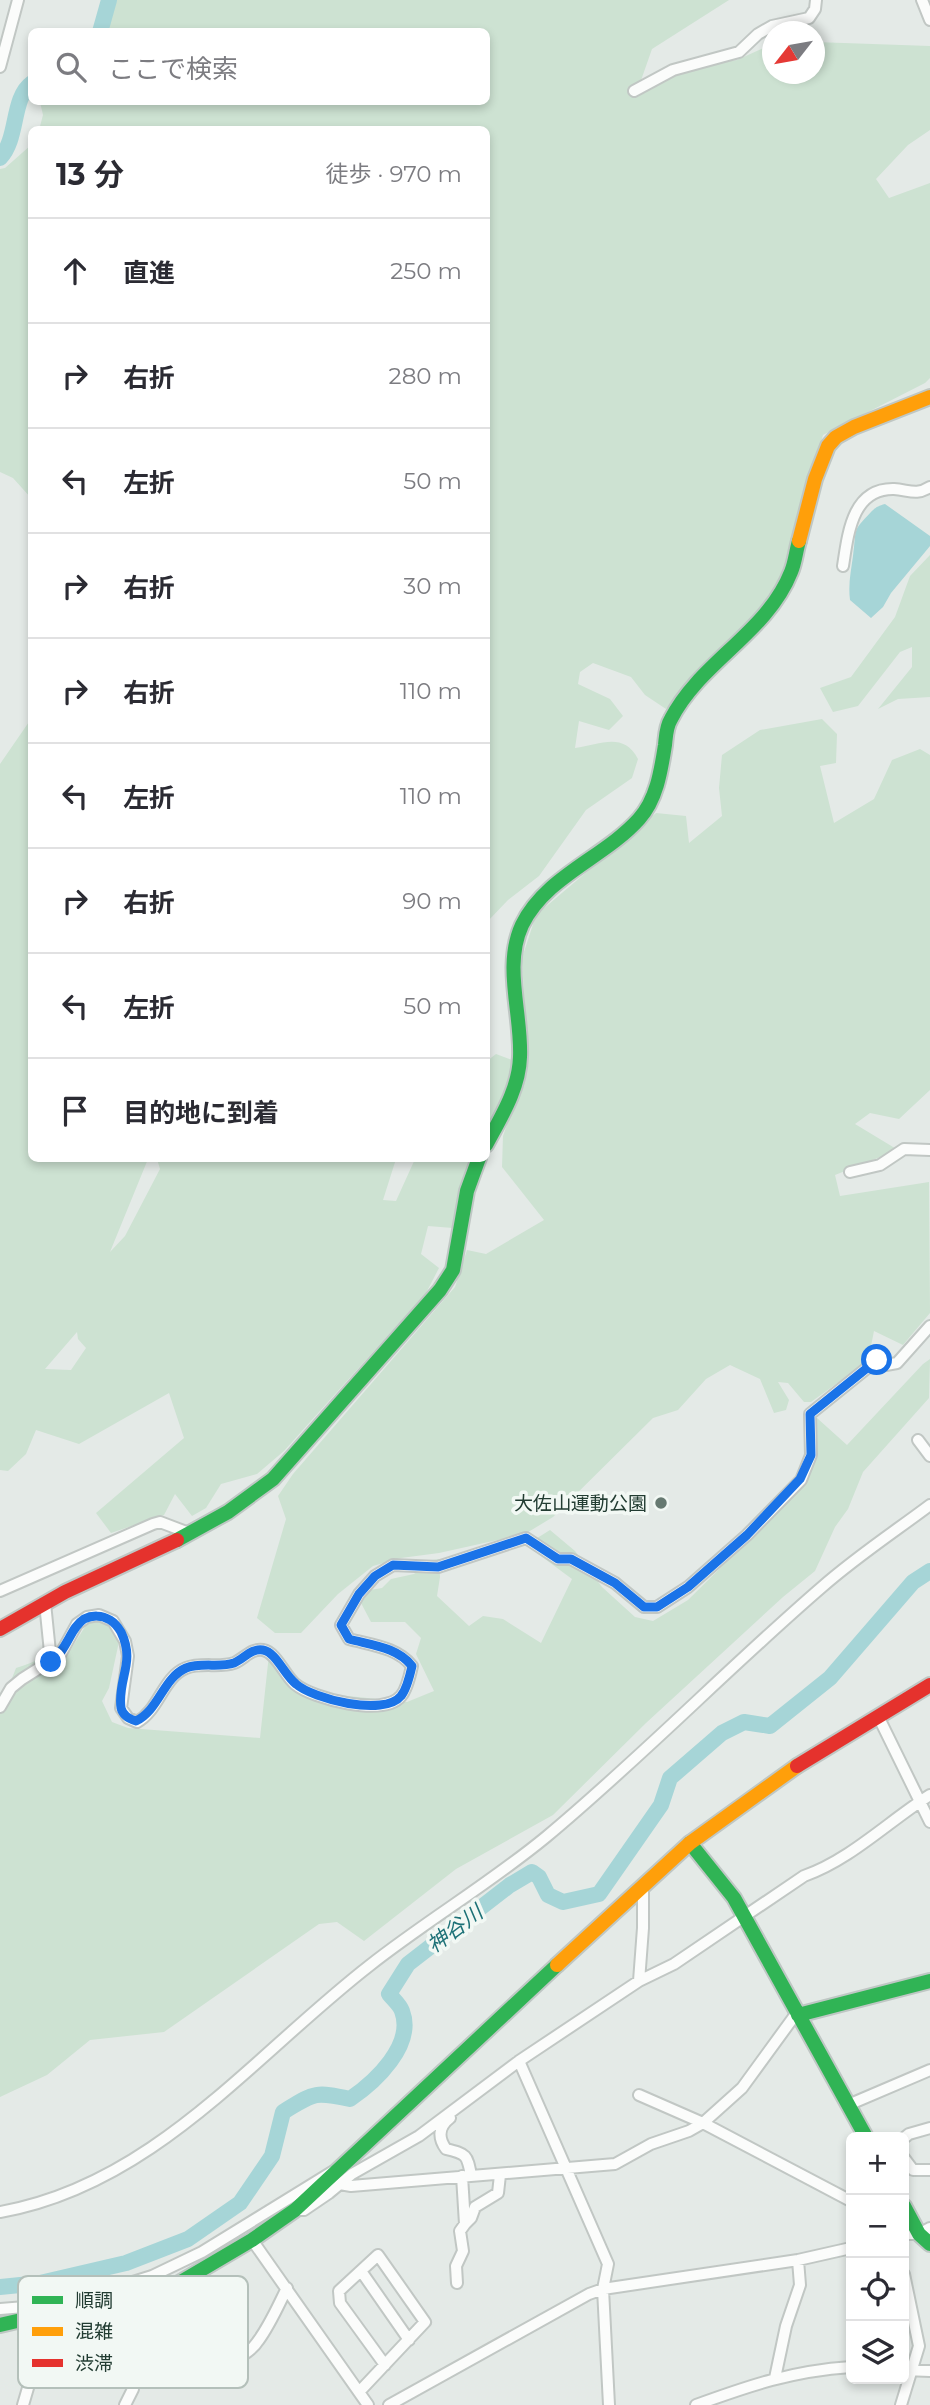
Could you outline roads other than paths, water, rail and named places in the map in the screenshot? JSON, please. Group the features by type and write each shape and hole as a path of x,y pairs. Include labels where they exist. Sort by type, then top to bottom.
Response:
{"street":[{"path":"0,67 18,0"},
{"path":"634,91 673,70 739,52 758,34 772,26 809,18 815,9 816,0"},
{"path":"922,0 930,20"},
{"path":"490,1137 514,1089 520,1057 515,993 516,950 520,928 532,907 549,889 628,831 648,809 657,790 669,721 674,712 767,611 786,586 819,467 826,449 835,437 930,397"},
{"path":"843,566 850,523 866,497 875,490 896,489 913,493 930,487"},
{"path":"850,1172 880,1165 904,1149 930,1150"},
{"path":"0,1629 71,1588 189,1533 252,1497 273,1479 440,1290 453,1269 467,1191 478,1162"},
{"path":"0,1707 10,1688 65,1650 77,1624 99,1615 113,1622 125,1641 128,1656 121,1708 128,1718 136,1721 149,1714 172,1679 188,1667 234,1663 258,1650 271,1654 296,1685 311,1693 345,1703 374,1706 391,1703 401,1696 412,1666 404,1657 393,1651 349,1639 341,1625 359,1594 375,1576 393,1565 438,1567 526,1538 558,1559 571,1559 615,1583 644,1607 657,1607 688,1587 747,1535 800,1479 811,1455 810,1414 877,1360 886,1365 897,1363 930,1326"},
{"path":"918,1440 930,1456"},
{"path":"0,2212 23,2208 79,2190 158,2144 236,2082 368,1966 544,1839 632,1763 824,1585 930,1505"},
{"path":"0,1591 153,1524 160,1522 189,1533"},
{"path":"46,1603 51,1662"},
{"path":"193,2276 252,2240 337,2178 690,1843 779,1777 930,1685"},
{"path":"878,1716 925,1798 930,1822"},
{"path":"337,2178 360,2169 419,2136 519,2061 639,1981 674,1964 804,1876 847,1853 925,1798"},
{"path":"690,1843 734,1898 863,2132"},
{"path":"639,1981 643,1885"},
{"path":"152,2276 202,2252 329,2172 351,2186 615,2164 651,2144 689,2131 703,2123 742,2088 793,2018 930,1981"},
{"path":"519,2061 608,2264 603,2289 609,2405"},
{"path":"848,2105 930,2070"},
{"path":"639,2095 703,2123 846,2198"},
{"path":"452,2111 454,2115 443,2123 440,2132 446,2149 462,2152 468,2158 465,2224"},
{"path":"909,2134 930,2128"},
{"path":"909,2165 913,2170 930,2170"},
{"path":"457,2284 456,2266 463,2251 460,2231 471,2218 475,2207 498,2193 500,2175"},
{"path":"909,2213 926,2235"},
{"path":"252,2240 368,2405"},
{"path":"389,2405 589,2294 603,2289 798,2260 846,2249"},
{"path":"359,2392 385,2365 409,2340 425,2322 378,2255 339,2291 340,2302 385,2365"},
{"path":"775,2378 786,2326 800,2285 798,2260"},
{"path":"361,2271 409,2340"},
{"path":"248,2351 257,2343 287,2288"},
{"path":"909,2298 919,2346 909,2368"},
{"path":"0,2309 18,2308"},
{"path":"0,2325 18,2321"},
{"path":"696,2405 714,2402 775,2378 846,2367"},
{"path":"909,2370 930,2371"},
{"path":"901,2405 905,2384"},
{"path":"23,2405 28,2388"},
{"path":"125,2405 133,2388"}],"water":[{"path":"885,504 930,536 930,546 891,593 883,607 871,618 850,600 855,535 871,512"}],"waterway":[{"path":"101,28 109,0"},
{"path":"0,158 10,140 21,98 28,87"},
{"name":"神谷川","path":"70,2276 126,2263 188,2239 240,2203 272,2156 283,2112 315,2095 350,2099 381,2073 390,2061 403,2037 405,2024 401,2009 389,1994 408,1964 510,1885 532,1872 539,1877 548,1895 563,1902 599,1894 661,1805 670,1778 722,1733 744,1722 770,1726 830,1678 913,1582 930,1571"},
{"name":"神谷川","path":"0,2287 18,2285"}],"place":[{"name":"大佐山運動公園","path":"661,1503"}]}
